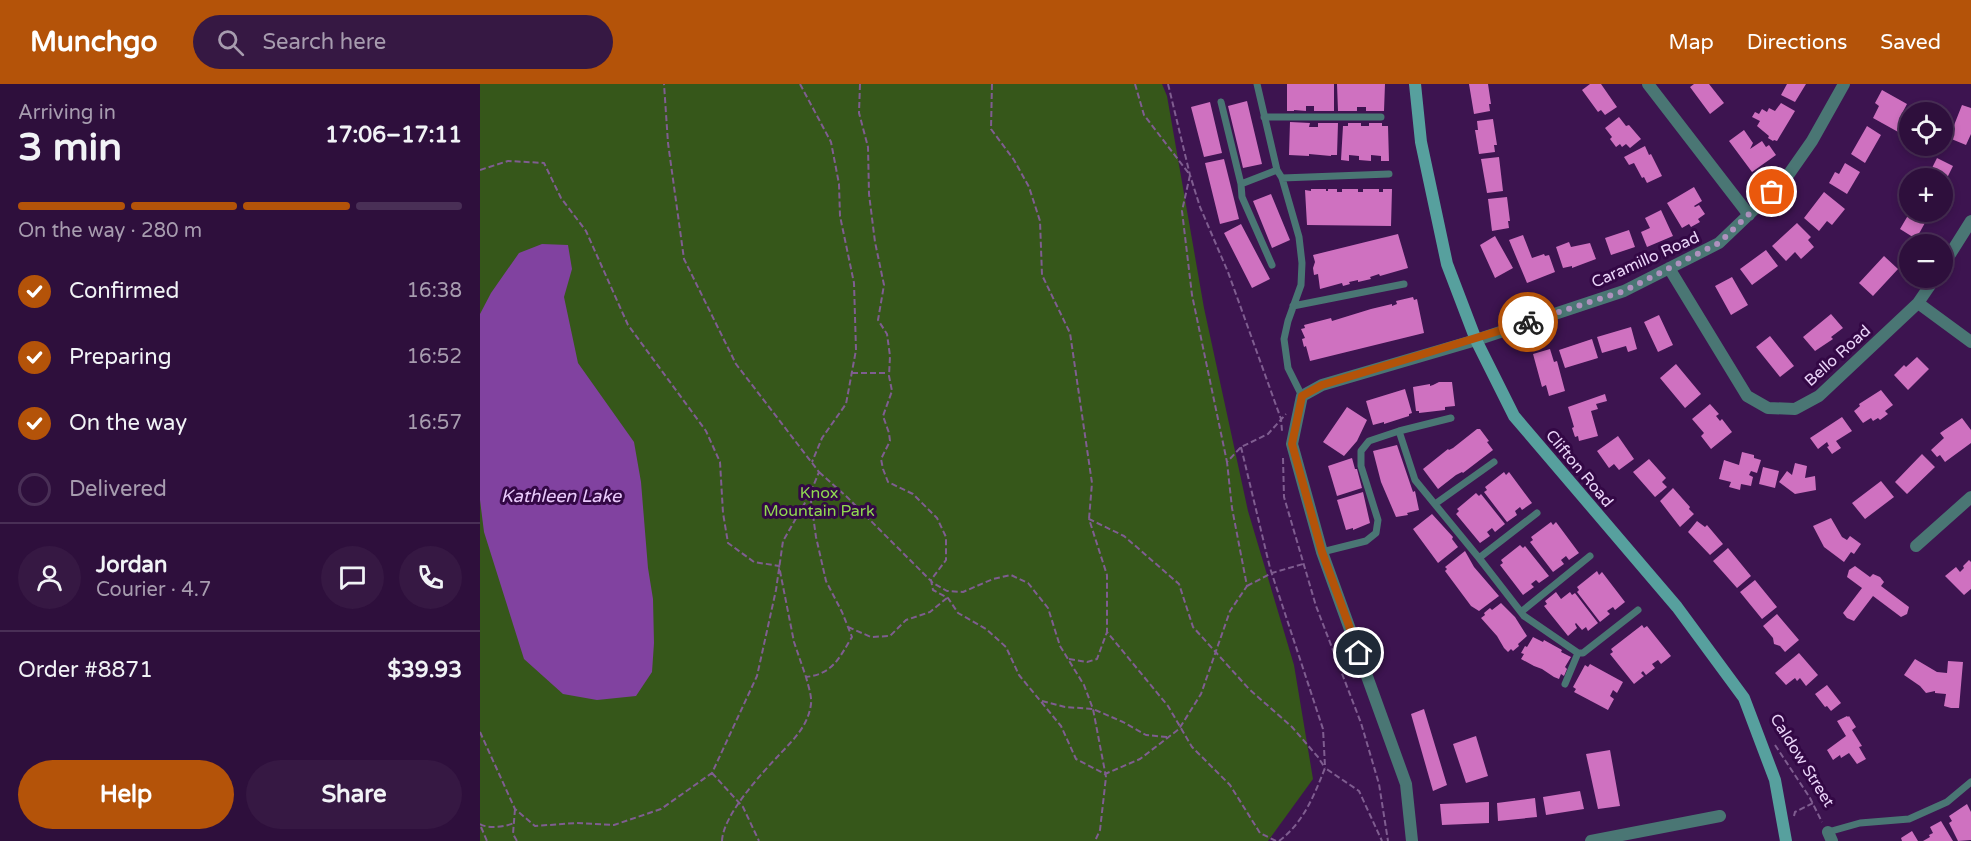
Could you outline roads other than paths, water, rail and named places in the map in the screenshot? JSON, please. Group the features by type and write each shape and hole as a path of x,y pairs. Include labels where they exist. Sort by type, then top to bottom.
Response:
{"main road":[{"name":"Clifton Road","path":"1415,84 1421,142 1447,264 1476,340 1514,416 1677,607 1744,698 1775,780 1786,841"}],"street":[{"path":"1649,84 1749,215"},
{"name":"Caramillo Road","path":"1302,396 1322,385 1476,340 1624,291 1719,243 1784,181 1812,141 1844,84"},
{"path":"1953,250 1971,221"},
{"name":"Bello Road","path":"1669,268 1747,396 1768,408 1795,409 1819,396 1918,303 1928,288"},
{"path":"1918,303 1971,342"},
{"path":"1302,396 1292,444 1322,552 1406,784 1412,841"},
{"path":"1916,546 1971,497"},
{"path":"1591,841 1720,816"}],"lane":[{"path":"1257,84 1277,170 1282,178 1299,237 1302,262 1301,285 1284,339 1288,368 1302,396"},
{"path":"1221,102 1241,184 1242,197 1272,265"},
{"path":"1264,117 1381,117"},
{"path":"1241,184 1277,170"},
{"path":"1282,178 1389,174"},
{"path":"1293,306 1404,284"},
{"path":"1322,552 1366,541 1376,533 1378,520 1361,466 1361,451 1369,441 1451,418"},
{"path":"1399,431 1415,480 1524,616 1578,652 1583,653 1638,610"},
{"path":"1435,504 1494,462"},
{"path":"1479,558 1537,513"},
{"path":"1521,612 1590,556"},
{"path":"1564,684 1578,652"},
{"path":"1830,837 1860,823 1909,819 1947,802 1971,782"}],"water":[{"name":"Kathleen Lake","path":"542,244 568,245 572,269 564,297 578,363 634,442 641,482 648,568 653,599 654,643 652,672 636,696 597,700 563,694 524,659 484,532 480,500 480,314 491,293 519,253"}],"park label":[{"name":"Knox Mountain Park","path":"819,501"}]}
